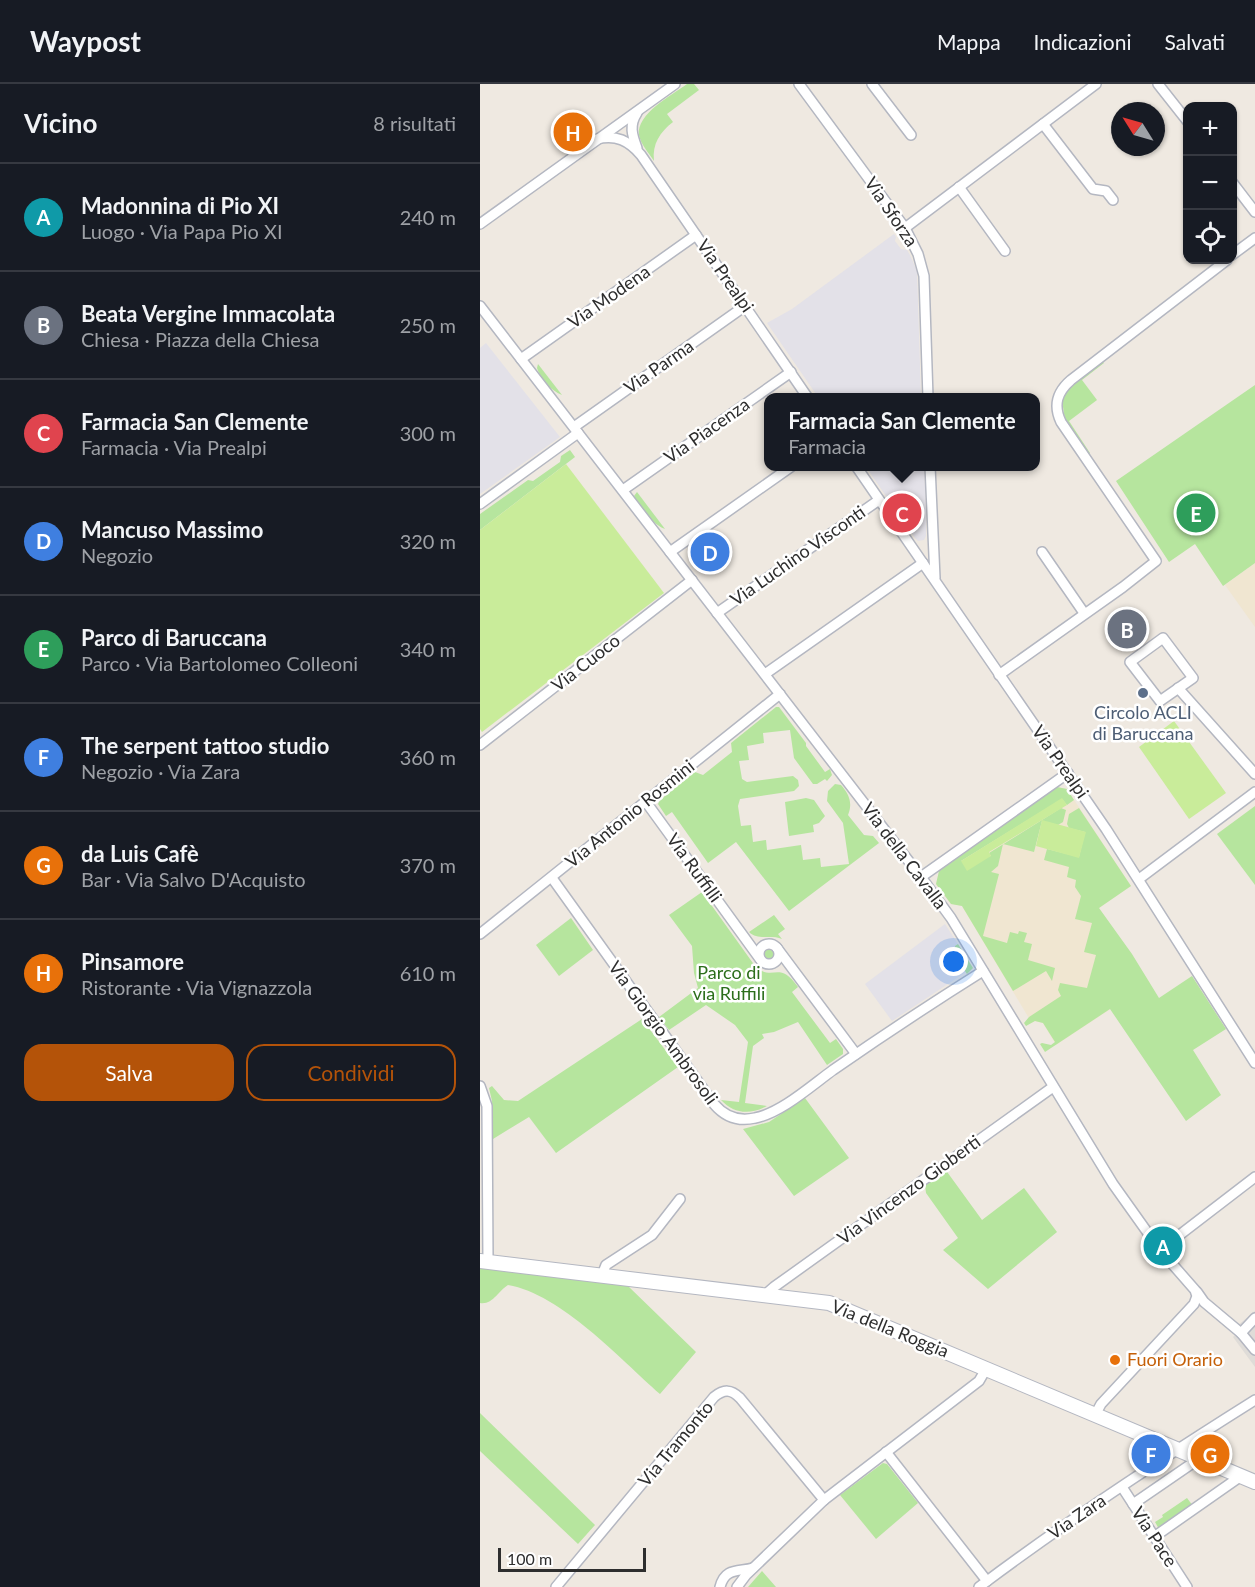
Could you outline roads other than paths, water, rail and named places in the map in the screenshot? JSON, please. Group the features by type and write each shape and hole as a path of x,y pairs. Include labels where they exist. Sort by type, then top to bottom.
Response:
{"street":[{"path":"480,224 675,84"},
{"name":"Via Sforza","path":"799,84 905,228 918,254 924,276 928,393"},
{"path":"872,84 912,135"},
{"path":"905,228 1096,84"},
{"path":"1158,84 1183,116"},
{"name":"Via Prealpi","path":"638,110 633,120 632,131 641,155"},
{"path":"1043,124 1094,189 1106,191 1113,200"},
{"name":"Via Prealpi","path":"597,139 612,137 620,139 627,142 641,155 805,393"},
{"path":"958,187 1005,252"},
{"path":"1237,187 1255,212"},
{"name":"Via Modena","path":"521,359 696,235"},
{"path":"1237,252 1255,238"},
{"path":"999,675 1156,561 1061,422 1057,409 1058,397 1060,391 1071,380 1222,264"},
{"name":"Via della Cavalla","path":"480,306 951,918 1113,1184 1160,1250 1198,1299 1241,1333 1255,1350"},
{"name":"Via Parma","path":"576,430 745,306"},
{"name":"Via Piacenza","path":"623,490 791,372"},
{"path":"480,504 576,430"},
{"path":"670,552 785,471"},
{"name":"Via Prealpi","path":"859,471 1139,879 1255,1063"},
{"path":"930,471 935,579"},
{"name":"Via Luchino Visconti","path":"717,613 879,500"},
{"path":"917,554 927,547 933,532"},
{"path":"1042,552 1084,613"},
{"path":"765,675 923,563"},
{"name":"Via Cuoco","path":"480,745 692,580"},
{"path":"1163,638 1193,678 1178,688 1160,700 1130,662 1163,638"},
{"path":"1178,688 1255,774"},
{"name":"Via Antonio Rosmini","path":"480,934 780,694"},
{"path":"921,877 1068,773"},
{"path":"1139,879 1255,792"},
{"name":"Via Ruffilli","path":"646,802 741,934 765,962"},
{"name":"Via Giorgio Ambrosoli","path":"552,878 714,1104 728,1116 743,1120 770,1113 983,971"},
{"path":"741,934 752,941 773,946 796,971 856,1054"},
{"path":"765,962 778,960 780,954 773,946"},
{"path":"773,946 761,948 759,953 765,962 784,965 796,971"},
{"path":"480,1086 487,1106 484,1261"},
{"name":"Via Vincenzo Gioberti","path":"766,1294 1053,1088"},
{"path":"1160,1250 1255,1176"},
{"path":"602,1275 606,1265 656,1231 680,1199"},
{"name":"Via della Roggia","path":"484,1261 829,1303 1255,1482"},
{"path":"1095,1415 1101,1404 1198,1299"},
{"path":"1241,1333 1255,1318"},
{"path":"737,1587 753,1568 824,1500 979,1381 986,1369"},
{"name":"Via Tramonto","path":"556,1587 696,1418 714,1397 723,1391 728,1390 736,1394 824,1500"},
{"name":"Via Zara","path":"983,1584 1176,1449 1255,1400"},
{"path":"886,1452 983,1584"},
{"path":"1133,1504 1200,1458"},
{"path":"1154,1537 1241,1476"},
{"name":"Via Pace","path":"1122,1487 1187,1587"},
{"path":"720,1587 722,1581 732,1571 753,1568"}],"place":[{"name":"Pinsamore","path":"573,132"},
{"name":"Farmacia San Clemente","path":"902,513"},
{"name":"Parco di Baruccana","path":"1196,513"},
{"name":"Mancuso Massimo","path":"710,552"},
{"name":"Beata Vergine Immacolata","path":"1127,629"},
{"name":"Circolo ACLI di Baruccana","path":"1143,693"},
{"name":"Madonnina di Pio XI","path":"1163,1246"},
{"name":"Fuori Orario","path":"1115,1360"},
{"name":"The serpent tattoo studio","path":"1151,1454"},
{"name":"da Luis Cafè","path":"1210,1454"}],"park label":[{"name":"Parco di via Ruffili","path":"729,983"}]}
